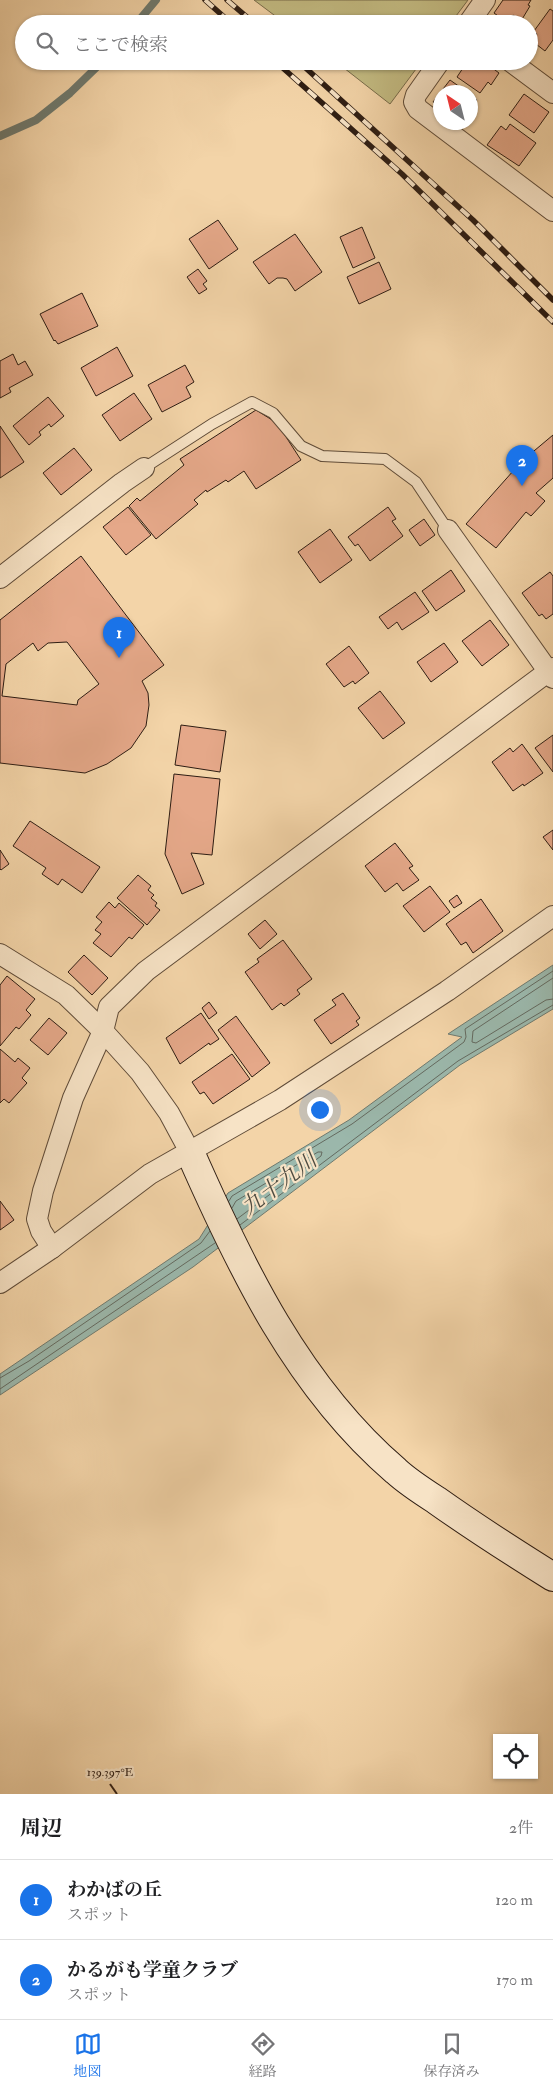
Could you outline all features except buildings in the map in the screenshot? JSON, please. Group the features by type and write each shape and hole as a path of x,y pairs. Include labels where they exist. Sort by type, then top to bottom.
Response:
{"street":[{"path":"474,15 485,0"},
{"path":"434,70 416,95 414,102 418,109 553,211"},
{"path":"522,70 553,93"},
{"path":"0,578 144,468"},
{"path":"52,1248 41,1231 37,1219 42,1191 73,1098 103,1031 109,1007 146,971 551,673 448,530"},
{"path":"0,1283 52,1248 150,1174 192,1156 322,1073 447,991 553,916"},
{"path":"0,954 66,996 103,1031 140,1072 169,1113 192,1156 236,1251 282,1336 312,1383 338,1413 396,1472 484,1534 553,1577"}],"lane":[{"path":"144,468 212,424 252,402 273,413 301,446 322,456 385,459 416,482 448,530"}],"shaded area":[{"path":"254,0 468,0 457,15 274,15"},
{"path":"347,70 415,70 390,104"}],"water":[{"name":"九十九川","path":"553,965 553,1009 460,1065 193,1267 0,1395 0,1374 199,1239 228,1193 349,1120 462,1037 448,1034"}],"waterway":[{"path":"144,15 156,0"},
{"path":"0,136 36,120 70,93 94,70"}],"railway":[{"path":"205,0 222,15"},
{"path":"227,0 244,15"},
{"path":"285,70 402,174 553,322"},
{"path":"308,70 473,220 553,300"}],"place":[{"name":"かるがも学童クラブ","path":"522,486"},
{"name":"わかばの丘","path":"119,658"}]}
